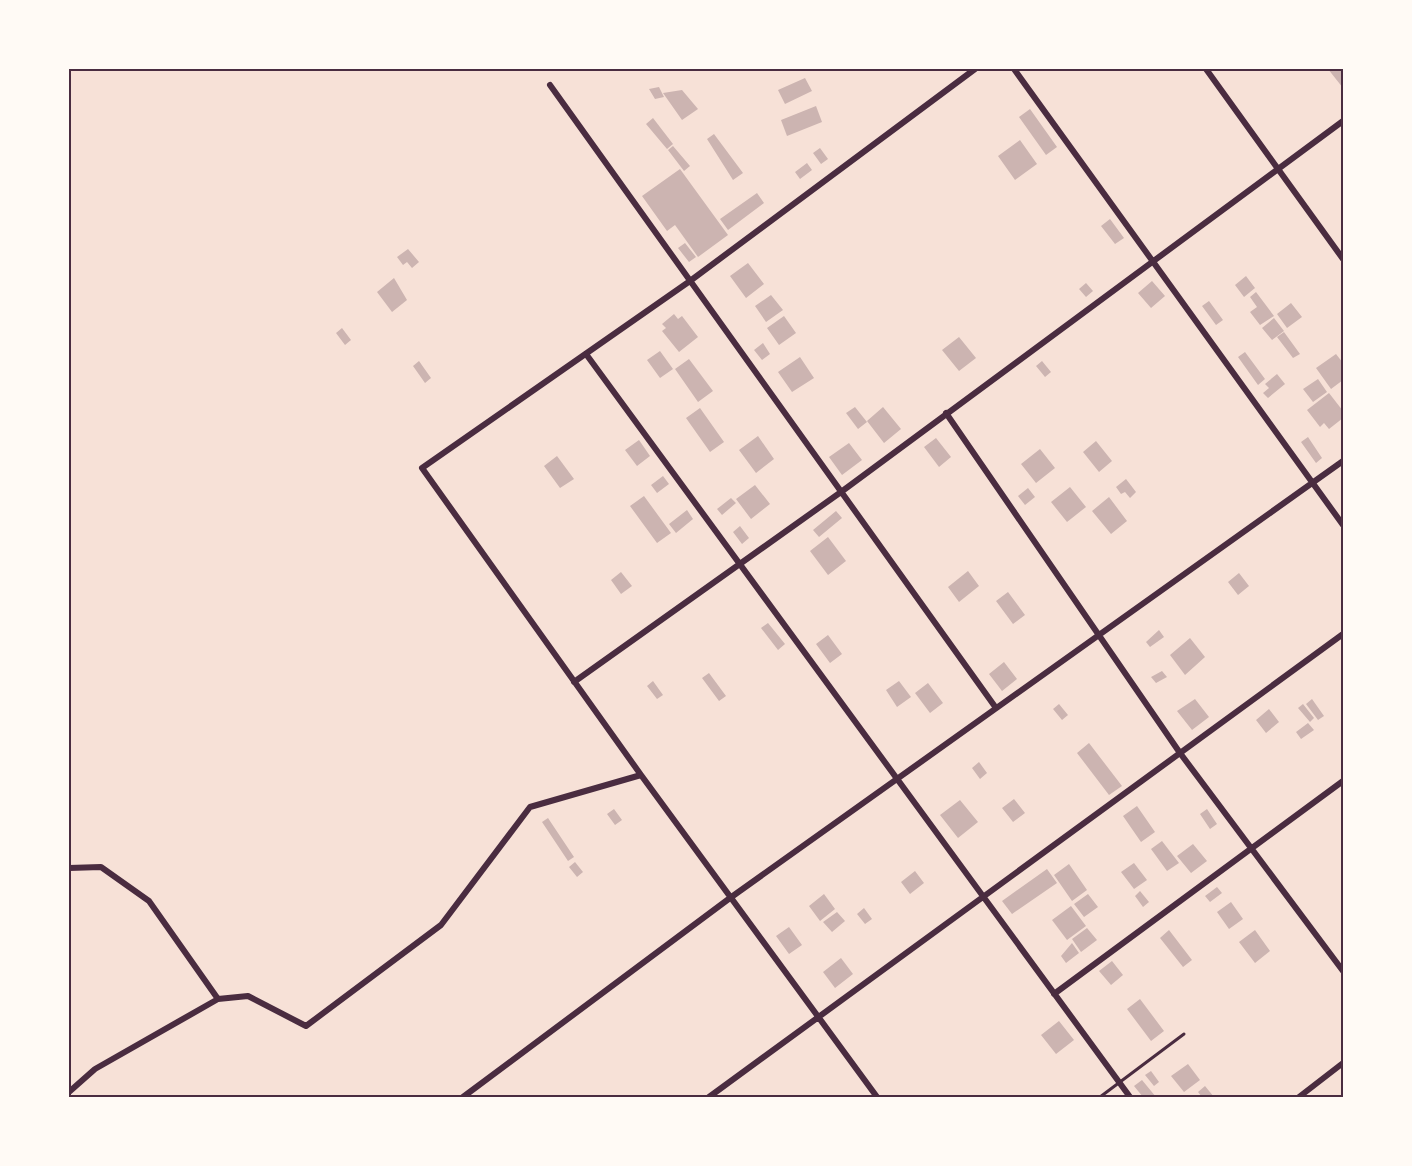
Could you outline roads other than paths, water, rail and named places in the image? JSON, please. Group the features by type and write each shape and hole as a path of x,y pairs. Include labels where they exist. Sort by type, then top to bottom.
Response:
{"street":[{"path":"877,1097 641,775 422,468 690,281 975,69"},
{"path":"1014,69 1151,262 1343,525"},
{"path":"1206,69 1343,260"},
{"path":"550,85 996,708"},
{"path":"574,681 841,492 1343,122"},
{"path":"586,354 1130,1097"},
{"path":"946,413 1180,753 1343,971"},
{"path":"463,1097 730,898 1343,461"},
{"path":"709,1097 1343,634"},
{"path":"69,1092 95,1070 218,999 248,996 306,1026 441,925 530,807 641,775"},
{"path":"1054,994 1343,781"},
{"path":"69,868 101,867 149,901 218,999"},
{"path":"1299,1097 1343,1063"}],"lane":[{"path":"1100,1097 1184,1034"}]}
